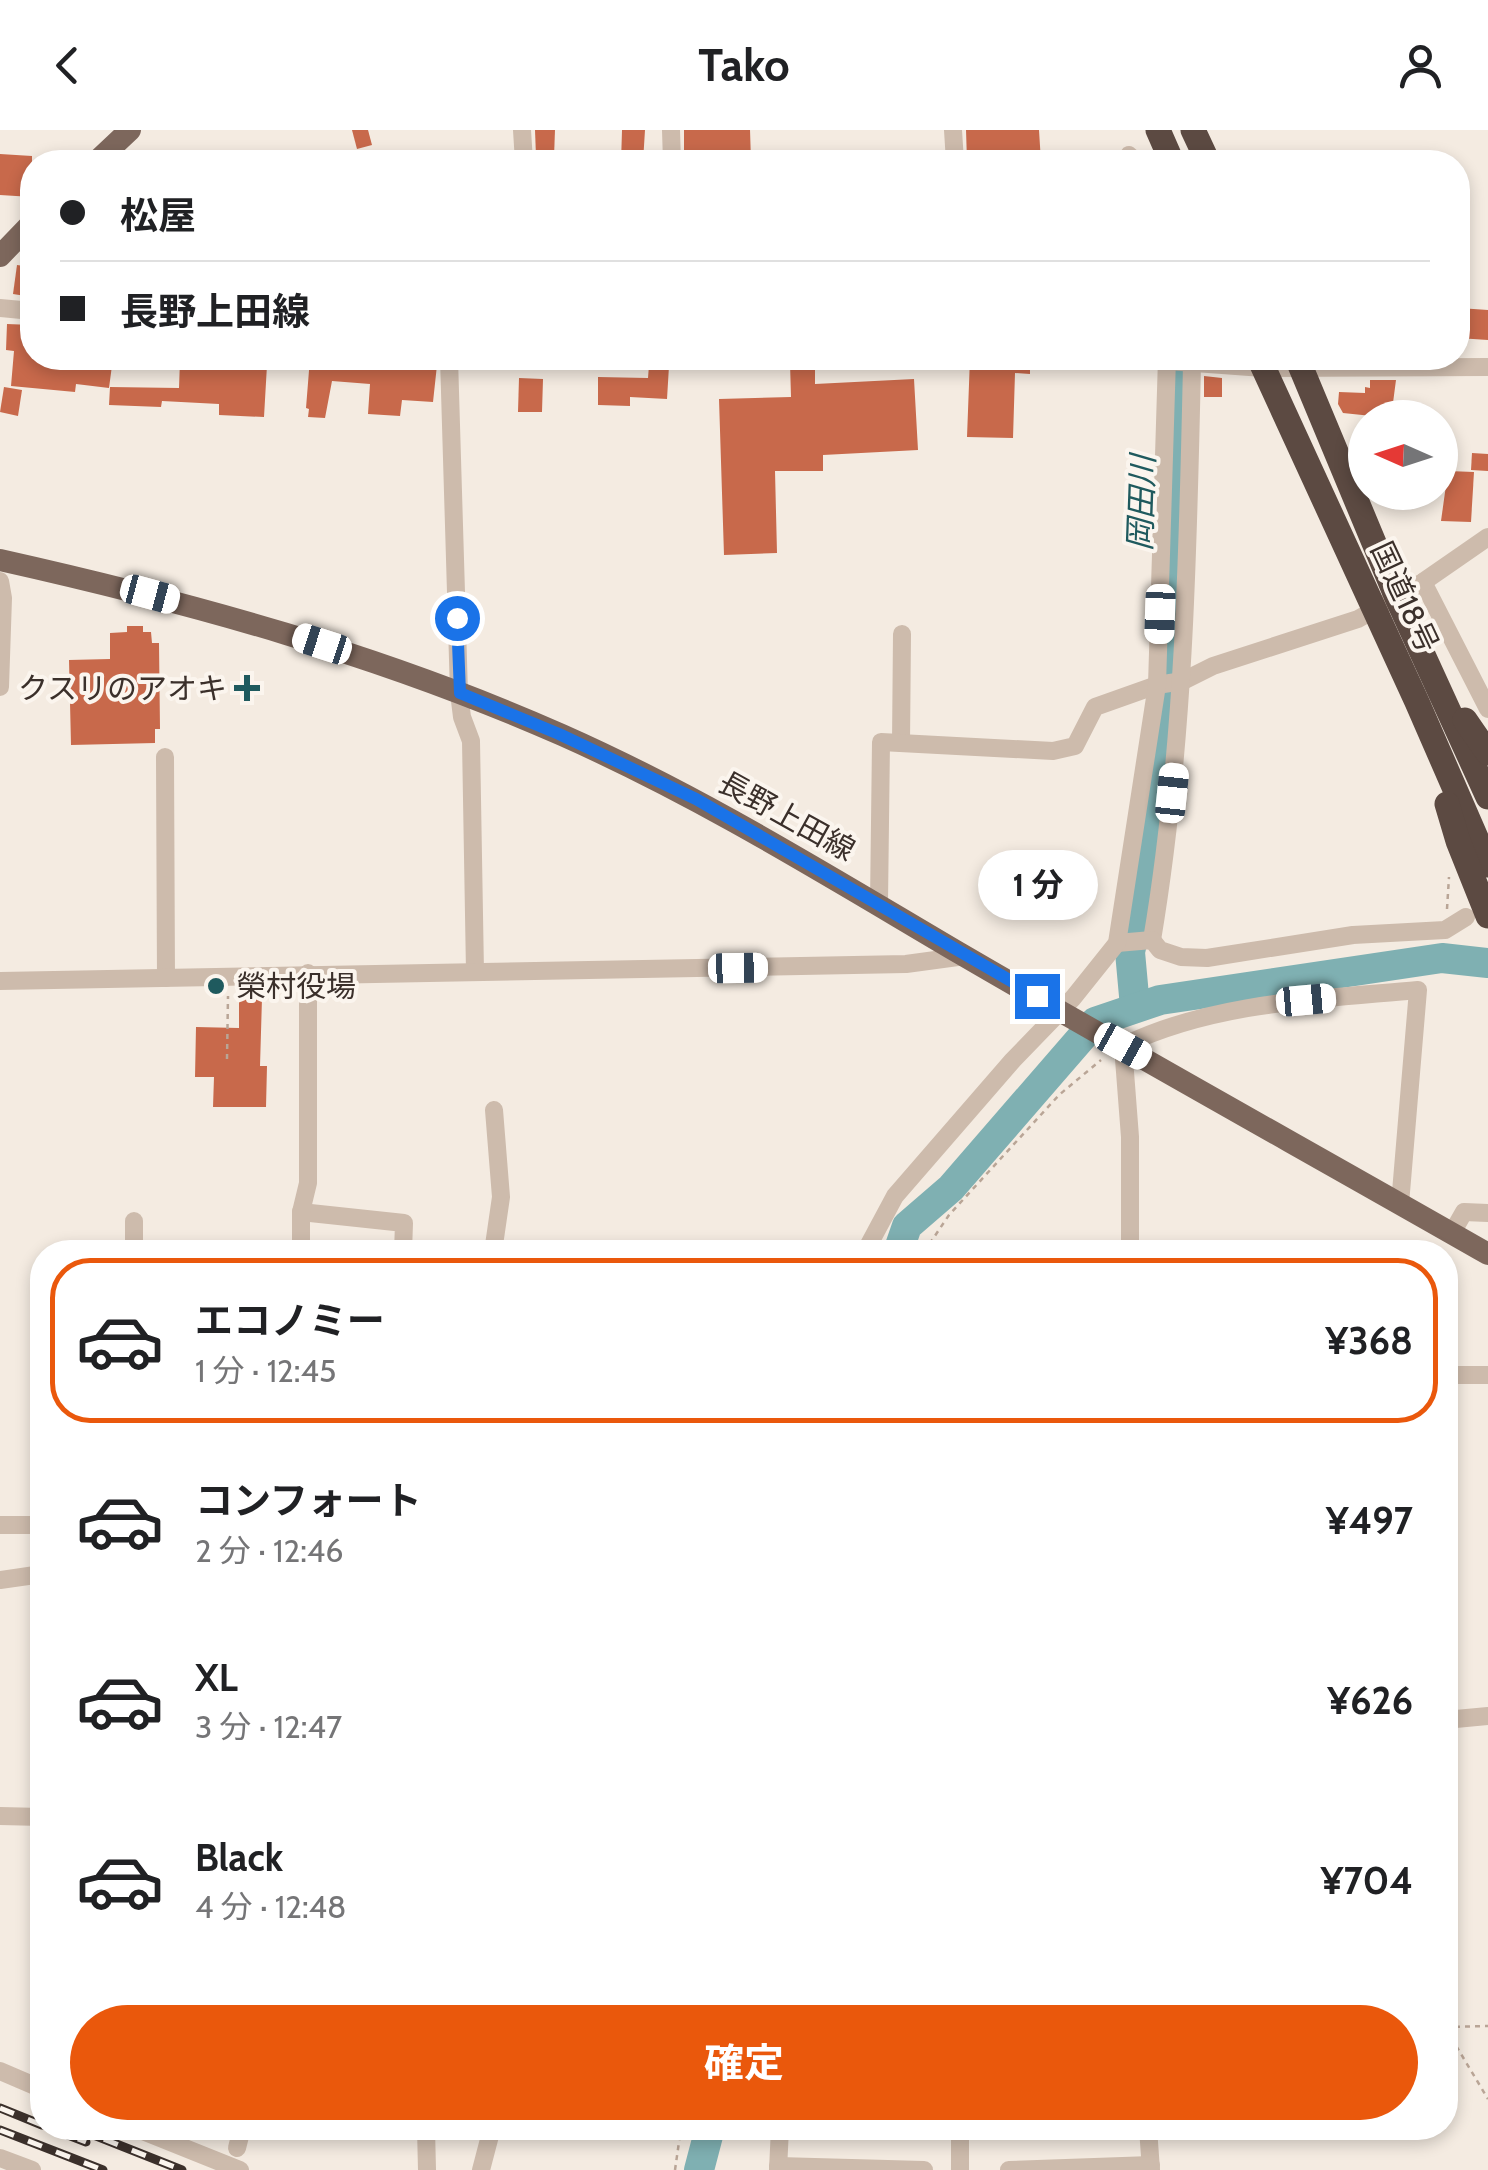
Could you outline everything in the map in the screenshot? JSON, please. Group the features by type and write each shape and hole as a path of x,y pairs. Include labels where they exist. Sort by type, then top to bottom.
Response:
{"highway":[{"name":"国道18号","path":"1265,370 1386,604 1430,671 1488,797"},
{"name":"国道18号","path":"1302,370 1418,702 1488,865"},
{"path":"1430,671 1488,753"},
{"path":"1418,702 1477,916"}],"main road":[{"path":"109,150 130,130"},
{"name":"長野上田線","path":"0,560 124,587 270,627 460,693 559,734 696,799 1488,1254"}],"street":[{"path":"450,370 460,693 470,742 476,972"},
{"path":"872,1240 894,1196 1001,1074 1061,1010 1134,942 1165,863 1178,370"},
{"path":"1134,942 1170,683 1178,370"},
{"path":"879,902 881,742 1053,752 1075,746 1096,706 1358,619 1423,582 1488,537"},
{"path":"0,581 0,687"},
{"path":"1423,582 1488,710"},
{"path":"901,744 902,634"},
{"path":"164,756 166,978"},
{"path":"1134,942 1170,954 1208,958 1353,935 1445,930 1477,916"},
{"path":"0,982 906,964 965,956"},
{"path":"301,1240 301,1212 308,1183 308,973"},
{"path":"1130,1240 1130,1138 1123,1046 1193,1020 1306,1000 1418,990 1400,1204"},
{"path":"494,1110 501,1197 495,1240"},
{"path":"301,1212 404,1222 403,1240"},
{"path":"1452,1233 1464,1212 1488,1214"},
{"path":"134,1220 134,1240"},
{"path":"1458,1376 1488,1375"},
{"path":"0,1526 30,1525"},
{"path":"0,1580 30,1576"},
{"path":"1458,1719 1488,1716"},
{"path":"0,1816 30,1817"},
{"path":"0,2071 30,2083"},
{"path":"164,2140 240,2170"},
{"path":"237,2148 239,2140"},
{"path":"426,2140 426,2170"},
{"path":"481,2170 489,2140"},
{"path":"779,2140 778,2168 924,2170"},
{"path":"960,2140 960,2170"},
{"path":"1010,2170 1151,2168 1149,2140"},
{"path":"0,2158 32,2170"}],"path":[{"path":"1445,930 1448,876"},
{"path":"227,1059 229,976"},
{"path":"932,1240 948,1215 1059,1095 1085,1071 1123,1046"},
{"path":"1458,2027 1488,2026"},
{"path":"1458,2049 1488,2099"},
{"path":"675,2170 679,2140"}],"building":[{"path":"352,130 368,130 372,145 357,149"},
{"path":"535,130 555,130 554,150 536,150"},
{"path":"622,130 645,130 644,150 621,150"},
{"path":"684,130 750,130 751,150 684,150"},
{"path":"966,130 1039,130 1040,150 967,150"},
{"path":"0,154 20,155 20,196 0,195"},
{"path":"17,265 20,265 20,295 13,294"},
{"path":"1470,309 1488,310 1488,340 1470,339"},
{"path":"7,324 20,325 20,370 111,370 109,388 76,384 75,392 11,386 14,351 6,350"},
{"path":"180,370 267,370 264,417 219,415 219,404 162,401 161,407 109,405 110,387 179,388"},
{"path":"309,370 436,370 433,402 402,400 400,416 368,414 370,384 332,381 325,418 308,417"},
{"path":"649,370 669,370 667,399 630,397 630,406 598,405 598,377 648,378"},
{"path":"790,370 815,370 815,384 914,379 918,450 823,455 823,471 775,471 777,553 724,555 719,399 791,397"},
{"path":"970,370 1030,370 1030,374 1015,373 1013,438 967,437"},
{"path":"1204,376 1222,378 1222,397 1204,397"},
{"path":"519,378 543,379 542,412 518,412"},
{"path":"1370,380 1396,380 1393,400 1348,400 1348,414 1343,413 1338,404 1339,392 1365,393 1365,387 1370,388"},
{"path":"4,387 22,390 18,416 0,412"},
{"path":"1472,453 1488,454 1488,471 1471,470"},
{"path":"1458,471 1474,472 1471,522 1441,521 1443,510 1458,510"},
{"path":"127,626 143,626 143,632 151,632 152,643 159,643 160,729 155,729 155,743 71,745 69,660 110,659 110,633 127,632"},
{"path":"239,998 262,998 260,1066 267,1066 266,1107 213,1107 214,1077 195,1077 196,1027 239,1028"}],"waterway":[{"name":"岡田川","path":"1135,1007 1130,952 1155,840 1169,700 1180,370"},
{"name":"岡田川","path":"902,1240 907,1226 951,1188 1095,1022 1160,1000 1442,958 1488,963"},
{"name":"岡田川","path":"699,2170 707,2140"}],"railway":[{"path":"0,2108 30,2120"},
{"path":"0,2130 103,2170"},
{"path":"81,2140 86,2142"},
{"path":"106,2140 182,2170"}],"place":[{"name":"クスリのアオキ","path":"247,688"},
{"name":"榮村役場","path":"216,986"}],"route":[{"path":"457,618 460,693 559,734 696,799 1037,996"}]}
